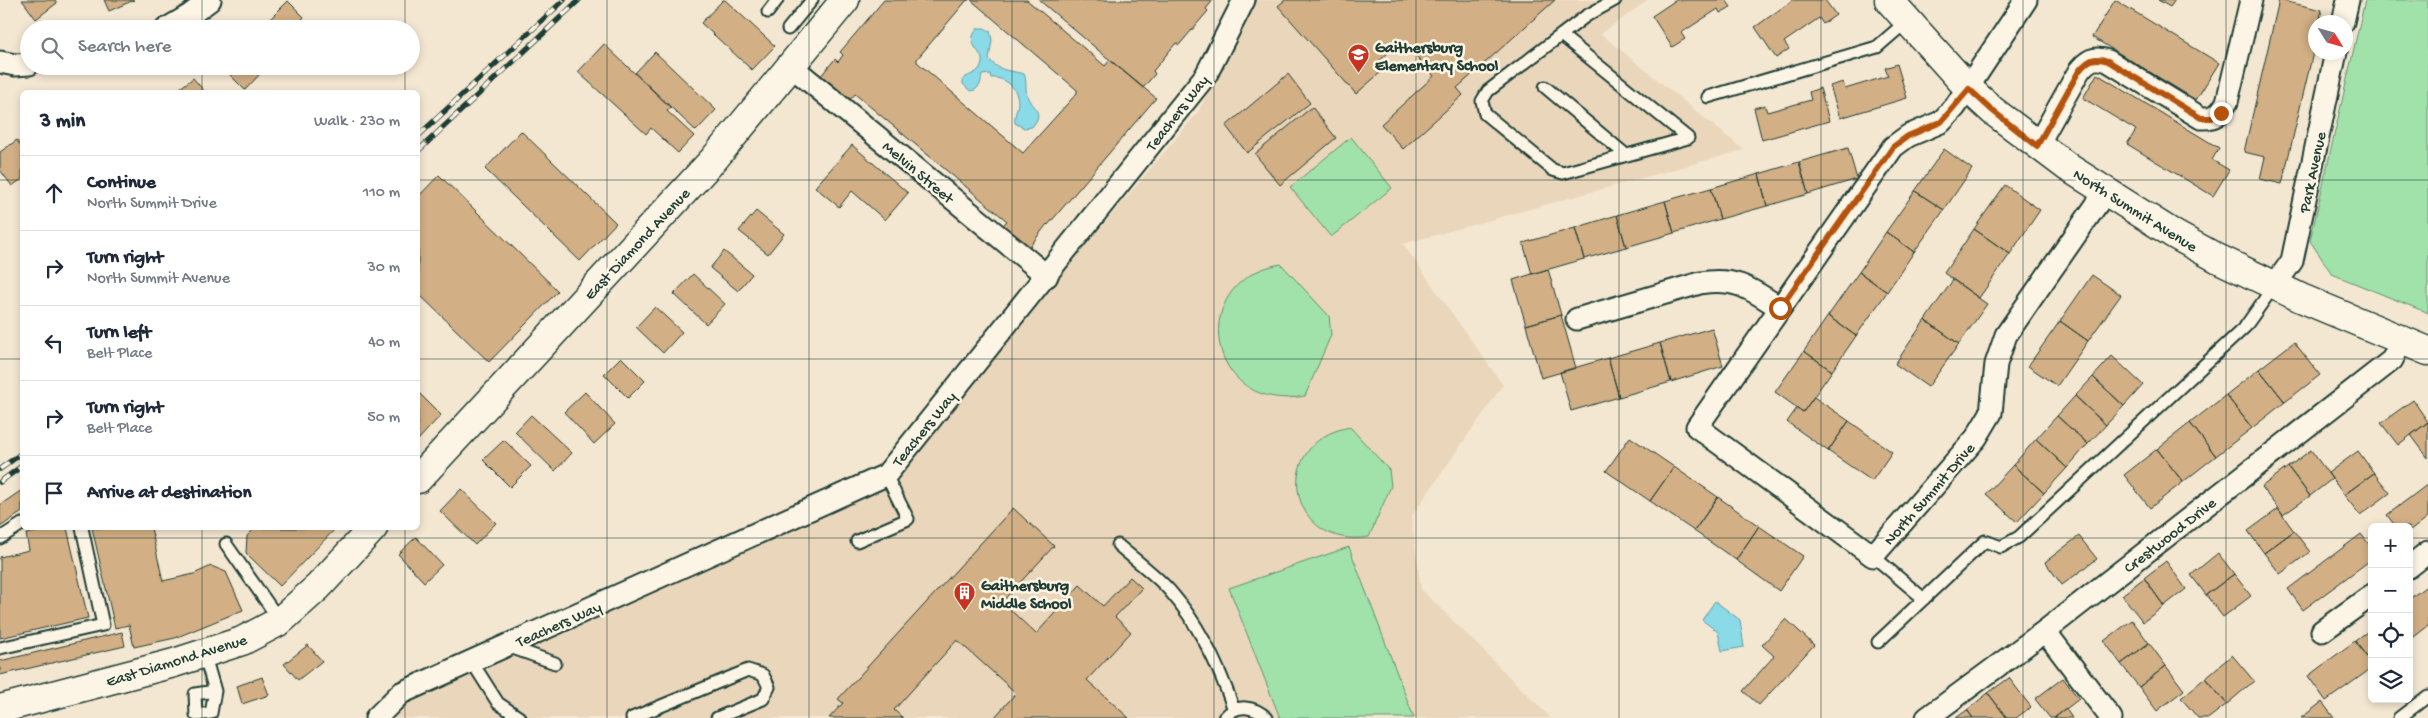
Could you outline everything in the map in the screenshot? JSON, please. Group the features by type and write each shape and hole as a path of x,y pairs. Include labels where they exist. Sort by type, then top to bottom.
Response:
{"street":[{"path":"181,20 210,0"},
{"name":"East Diamond Avenue","path":"420,477 714,159 845,0"},
{"name":"Teachers Way","path":"376,718 401,693 886,475 1206,75 1244,0"},
{"name":"North Summit Avenue","path":"1890,0 1969,89 1993,111 2037,146 2106,192 2175,235 2274,286 2428,351"},
{"name":"North Summit Drive","path":"2026,0 1969,89 1941,122 1908,136 1893,147 1697,427 1874,556 1976,438 1991,413 1996,364 2006,335 2106,192"},
{"path":"2037,146 2079,71 2087,61 2098,58 2108,61 2201,118 2212,118 2221,113 2227,102 2251,0"},
{"path":"2345,15 2348,0"},
{"name":"Park Avenue","path":"2274,286 2292,261 2334,60"},
{"path":"0,62 20,64"},
{"name":"Melvin Street","path":"791,66 1046,276"},
{"path":"1577,319 1700,283 1719,280 1736,283 1752,289 1780,308"},
{"name":"Crestwood Drive","path":"1927,718 2045,631 2392,360 2402,340"},
{"name":"East Diamond Avenue","path":"0,709 242,642 280,620 318,587 371,530"},
{"path":"2413,564 2428,552"},
{"path":"2322,631 2368,597"},
{"path":"2045,631 2111,718"}],"lane":[{"path":"768,12 777,0"},
{"path":"788,29 812,0"},
{"path":"1561,35 1688,138 1563,173 1553,170 1485,114 1482,101 1488,91 1561,35 1586,16 1614,0"},
{"path":"1708,97 1877,47 1907,21"},
{"path":"1544,87 1626,155"},
{"path":"1878,642 1985,542 2001,547 2019,537 2245,327 2274,286"},
{"path":"856,541 908,519 886,475"},
{"path":"0,538 20,525"},
{"path":"0,648 103,625 82,530"},
{"path":"226,544 280,620"},
{"path":"1118,545 1170,590 1189,616 1218,668 1234,710"},
{"path":"1874,556 1924,600"},
{"path":"507,646 555,663"},
{"path":"204,653 215,691"},
{"path":"472,662 498,703 520,718"},
{"path":"632,718 748,670 763,675 769,687 763,699 717,718"},
{"path":"2399,718 2428,696"},
{"path":"1224,718 1234,710 1252,708 1268,718"}],"shaded area":[{"path":"1255,0 1648,0 1601,34 1744,150 1403,244 1503,385 1411,517 1421,589 1551,718 385,718 404,699 884,486 1198,112"}],"green space":[{"path":"2365,0 2428,0 2428,313 2332,274 2310,241 2351,60 2353,60"},
{"path":"1351,137 1392,188 1331,237 1290,187"},
{"path":"1281,264 1329,316 1331,335 1305,396 1272,396 1246,386 1228,367 1220,343 1220,318 1230,294 1250,275"},
{"path":"1350,427 1389,470 1391,486 1369,537 1341,537 1320,528 1306,512 1298,492 1299,472 1307,452 1324,436"},
{"path":"1349,547 1414,718 1280,718 1229,588"}],"water":[{"path":"978,28 990,31 992,40 989,59 993,63 1005,70 1024,74 1027,95 1038,113 1038,117 1032,127 1024,128 1015,123 1018,103 1016,93 1002,79 991,78 990,74 982,75 980,85 975,90 970,91 963,84 963,79 978,70 982,62 982,58 973,40"},
{"path":"1715,601 1740,620 1744,647 1722,651 1718,632 1702,620"}],"building":[{"path":"22,0 55,0 57,3 36,19"},
{"path":"104,0 134,0 109,11"},
{"path":"723,0 775,46 752,70 701,23"},
{"path":"884,0 967,0 917,59 917,62 1023,153 1077,93 1077,90 971,0 1027,0 1105,66 1110,60 1156,98 1047,224 1028,249 1003,225 1007,221 855,94 850,100 841,92 838,95 819,78 835,59 838,62 843,55 840,52"},
{"path":"1039,0 1213,0 1206,9 1208,11 1179,45 1176,43 1153,71 1155,74 1143,88"},
{"name":"Gaithersburg Elementary School","path":"1285,0 1555,0 1457,88 1463,95 1403,149 1381,124 1434,76 1402,40 1375,65 1381,72 1356,94 1278,6"},
{"path":"1676,0 1726,0 1731,7 1720,13 1718,9 1681,33 1685,39 1672,47 1652,16"},
{"path":"1793,0 1825,0 1836,15 1823,24 1819,18 1784,42 1789,49 1776,58 1755,27"},
{"path":"2115,0 2219,63 2196,100 2092,37"},
{"path":"2158,0 2175,0 2170,7"},
{"path":"2279,0 2322,10 2321,15 2308,15 2308,60 2311,60 2282,184 2260,179 2265,157 2244,152"},
{"path":"288,1 304,17 301,20 269,20"},
{"path":"604,44 671,108 667,111 694,136 678,153 651,128 646,134 578,72"},
{"path":"655,52 716,110 696,131 635,73"},
{"path":"1897,64 1907,98 1840,118 1830,86 1843,82 1845,89 1888,76 1885,68"},
{"path":"1288,74 1310,103 1247,153 1226,126"},
{"path":"2097,74 2219,148 2212,160 2229,170 2213,196 2127,144 2136,130 2083,98"},
{"path":"230,75 259,75 245,90"},
{"path":"193,78 203,90 178,90"},
{"path":"1820,88 1829,121 1762,140 1754,108 1765,105 1767,112 1811,100 1809,92"},
{"path":"1312,107 1336,138 1280,185 1255,154"},
{"path":"521,131 616,223 580,261 485,169"},
{"path":"17,140 20,145 20,180 12,186 0,170 0,152"},
{"path":"852,145 908,193 885,220 852,191 839,207 815,187"},
{"path":"1848,148 1857,179 1808,194 1799,162"},
{"path":"1944,149 1972,169 1944,210 1915,191"},
{"path":"1799,162 1808,194 1767,206 1759,174"},
{"path":"1759,174 1767,206 1720,219 1711,188"},
{"path":"439,175 558,291 489,362 420,295 420,195"},
{"path":"2005,185 2040,210 2010,254 1974,229"},
{"path":"1711,188 1720,219 1674,233 1665,201"},
{"path":"1915,191 1944,210 1914,252 1886,232"},
{"path":"1665,201 1674,233 1626,247 1617,215"},
{"path":"756,211 784,234 768,254 739,231"},
{"path":"1617,215 1626,247 1584,259 1575,228"},
{"path":"1575,228 1584,259 1532,274 1523,243"},
{"path":"1974,229 2010,254 1979,298 1944,273"},
{"path":"1886,232 1914,252 1887,292 1859,272"},
{"path":"724,251 752,274 738,291 710,268"},
{"path":"1548,269 1561,315 1526,325 1513,280"},
{"path":"1859,272 1887,292 1856,336 1828,316"},
{"path":"693,274 725,304 706,324 674,294"},
{"path":"2092,275 2121,295 2088,341 2060,321"},
{"path":"1953,280 1987,304 1959,344 1925,320"},
{"path":"655,307 682,332 663,353 636,327"},
{"path":"1561,315 1576,368 1541,378 1526,325"},
{"path":"1828,316 1856,336 1832,371 1804,351"},
{"path":"1925,320 1959,344 1928,387 1895,364"},
{"path":"2060,321 2088,341 2057,386 2028,366"},
{"path":"1712,328 1723,366 1671,382 1660,343"},
{"path":"2294,342 2320,375 2285,402 2259,369"},
{"path":"1660,343 1671,382 1619,397 1608,358"},
{"path":"1804,351 1832,371 1803,412 1775,392"},
{"path":"2112,356 2143,385 2124,406 2093,377"},
{"path":"621,357 645,381 628,398 604,374"},
{"path":"1608,358 1619,397 1571,411 1560,372"},
{"path":"2259,369 2285,402 2252,428 2226,395"},
{"path":"2093,377 2124,406 2106,425 2075,396"},
{"path":"585,392 615,424 594,444 564,412"},
{"path":"420,394 441,415 420,438"},
{"path":"2226,395 2252,428 2216,456 2190,423"},
{"path":"2075,396 2106,425 2088,444 2057,416"},
{"path":"1814,397 1849,421 1828,451 1787,422 1797,408 1803,412"},
{"path":"2413,400 2428,422 2398,445 2381,423"},
{"path":"531,415 572,453 555,471 515,432"},
{"path":"2057,416 2088,444 2067,468 2036,439"},
{"path":"1849,421 1892,452 1872,481 1828,451"},
{"path":"2428,422 2428,458 2411,435"},
{"path":"2190,423 2216,456 2183,482 2157,449"},
{"path":"1630,437 1674,467 1650,501 1606,471"},
{"path":"2036,439 2067,468 2044,493 2013,465"},
{"path":"504,440 531,466 510,487 483,460"},
{"path":"2157,449 2183,482 2150,508 2124,475"},
{"path":"2311,450 2332,479 2310,496 2288,467"},
{"path":"2358,451 2374,473 2344,495 2328,473"},
{"path":"2013,465 2044,493 2017,522 1986,494"},
{"path":"1674,467 1718,497 1694,531 1650,501"},
{"path":"2288,467 2310,496 2283,515 2261,487"},
{"path":"2374,473 2390,493 2360,515 2344,495"},
{"path":"2428,484 2428,517 2413,529 2413,523 2393,523 2387,515"},
{"path":"461,489 496,523 475,545 440,511"},
{"path":"20,491 20,513 0,527 0,505"},
{"path":"1718,497 1759,526 1736,560 1694,531"},
{"name":"Gaithersburg Middle School","path":"1013,508 1054,546 1002,602 1036,634 1080,585 1103,606 1130,577 1142,588 1115,617 1131,632 1087,680 1129,718 994,718 1016,693 957,640 894,710 903,718 829,718 843,703 838,699"},
{"path":"2278,509 2294,531 2264,553 2248,531"},
{"path":"1759,526 1803,556 1779,591 1736,560"},
{"path":"45,530 67,530 88,618 0,638 0,557 29,550 26,534"},
{"path":"92,530 151,530 163,581 194,574 211,566 226,572 243,610 175,638 134,647 129,625 115,628"},
{"path":"253,530 334,530 280,586 246,553 247,536"},
{"path":"2294,531 2310,552 2280,574 2264,553"},
{"path":"2361,534 2368,543 2368,562 2303,610 2288,589"},
{"path":"2079,536 2097,559 2062,585 2045,562"},
{"path":"416,537 442,565 424,582 398,554"},
{"path":"2218,553 2234,574 2206,595 2191,575"},
{"path":"2166,561 2186,589 2164,606 2144,578"},
{"path":"2234,574 2251,596 2223,617 2206,595"},
{"path":"2144,578 2164,606 2143,622 2122,595"},
{"path":"2428,585 2428,626 2414,637 2413,636 2413,596"},
{"path":"1786,619 1814,645 1759,705 1743,691 1774,656 1762,645"},
{"path":"2132,620 2149,643 2121,664 2104,641"},
{"path":"2368,631 2368,659 2355,641"},
{"path":"122,632 125,646 0,675 0,661"},
{"path":"2355,641 2368,659 2368,671 2326,701 2308,676"},
{"path":"2149,643 2166,666 2139,687 2121,664"},
{"path":"308,645 322,661 298,680 284,664"},
{"path":"2232,655 2254,681 2227,704 2205,678"},
{"path":"2166,666 2184,690 2157,711 2139,687"},
{"path":"262,677 269,695 242,704 237,686"},
{"path":"2009,678 2031,707 2016,718 2007,718 1988,693"},
{"path":"2063,678 2079,699 2054,718 2050,718 2035,699"},
{"path":"2205,678 2227,704 2209,718 2198,718 2181,698"},
{"path":"1988,693 2007,718 1973,718 1967,710"},
{"path":"2322,702 2334,718 2301,718"},
{"path":"2066,709 2072,718 2054,718"},
{"path":"1967,710 1973,718 1956,718"}],"railway":[{"path":"420,134 564,0"},
{"path":"420,149 579,0"},
{"path":"0,469 20,454"},
{"path":"0,482 20,467"}],"place":[{"name":"Gaithersburg Elementary School","path":"1359,74"},
{"name":"Gaithersburg Middle School","path":"965,612"}],"route":[{"path":"1780,308 1893,147 1908,136 1928,130 1941,122 1969,89 2016,131 2037,146 2079,71 2087,61 2098,58 2108,61 2201,118 2212,118 2221,113"}]}
